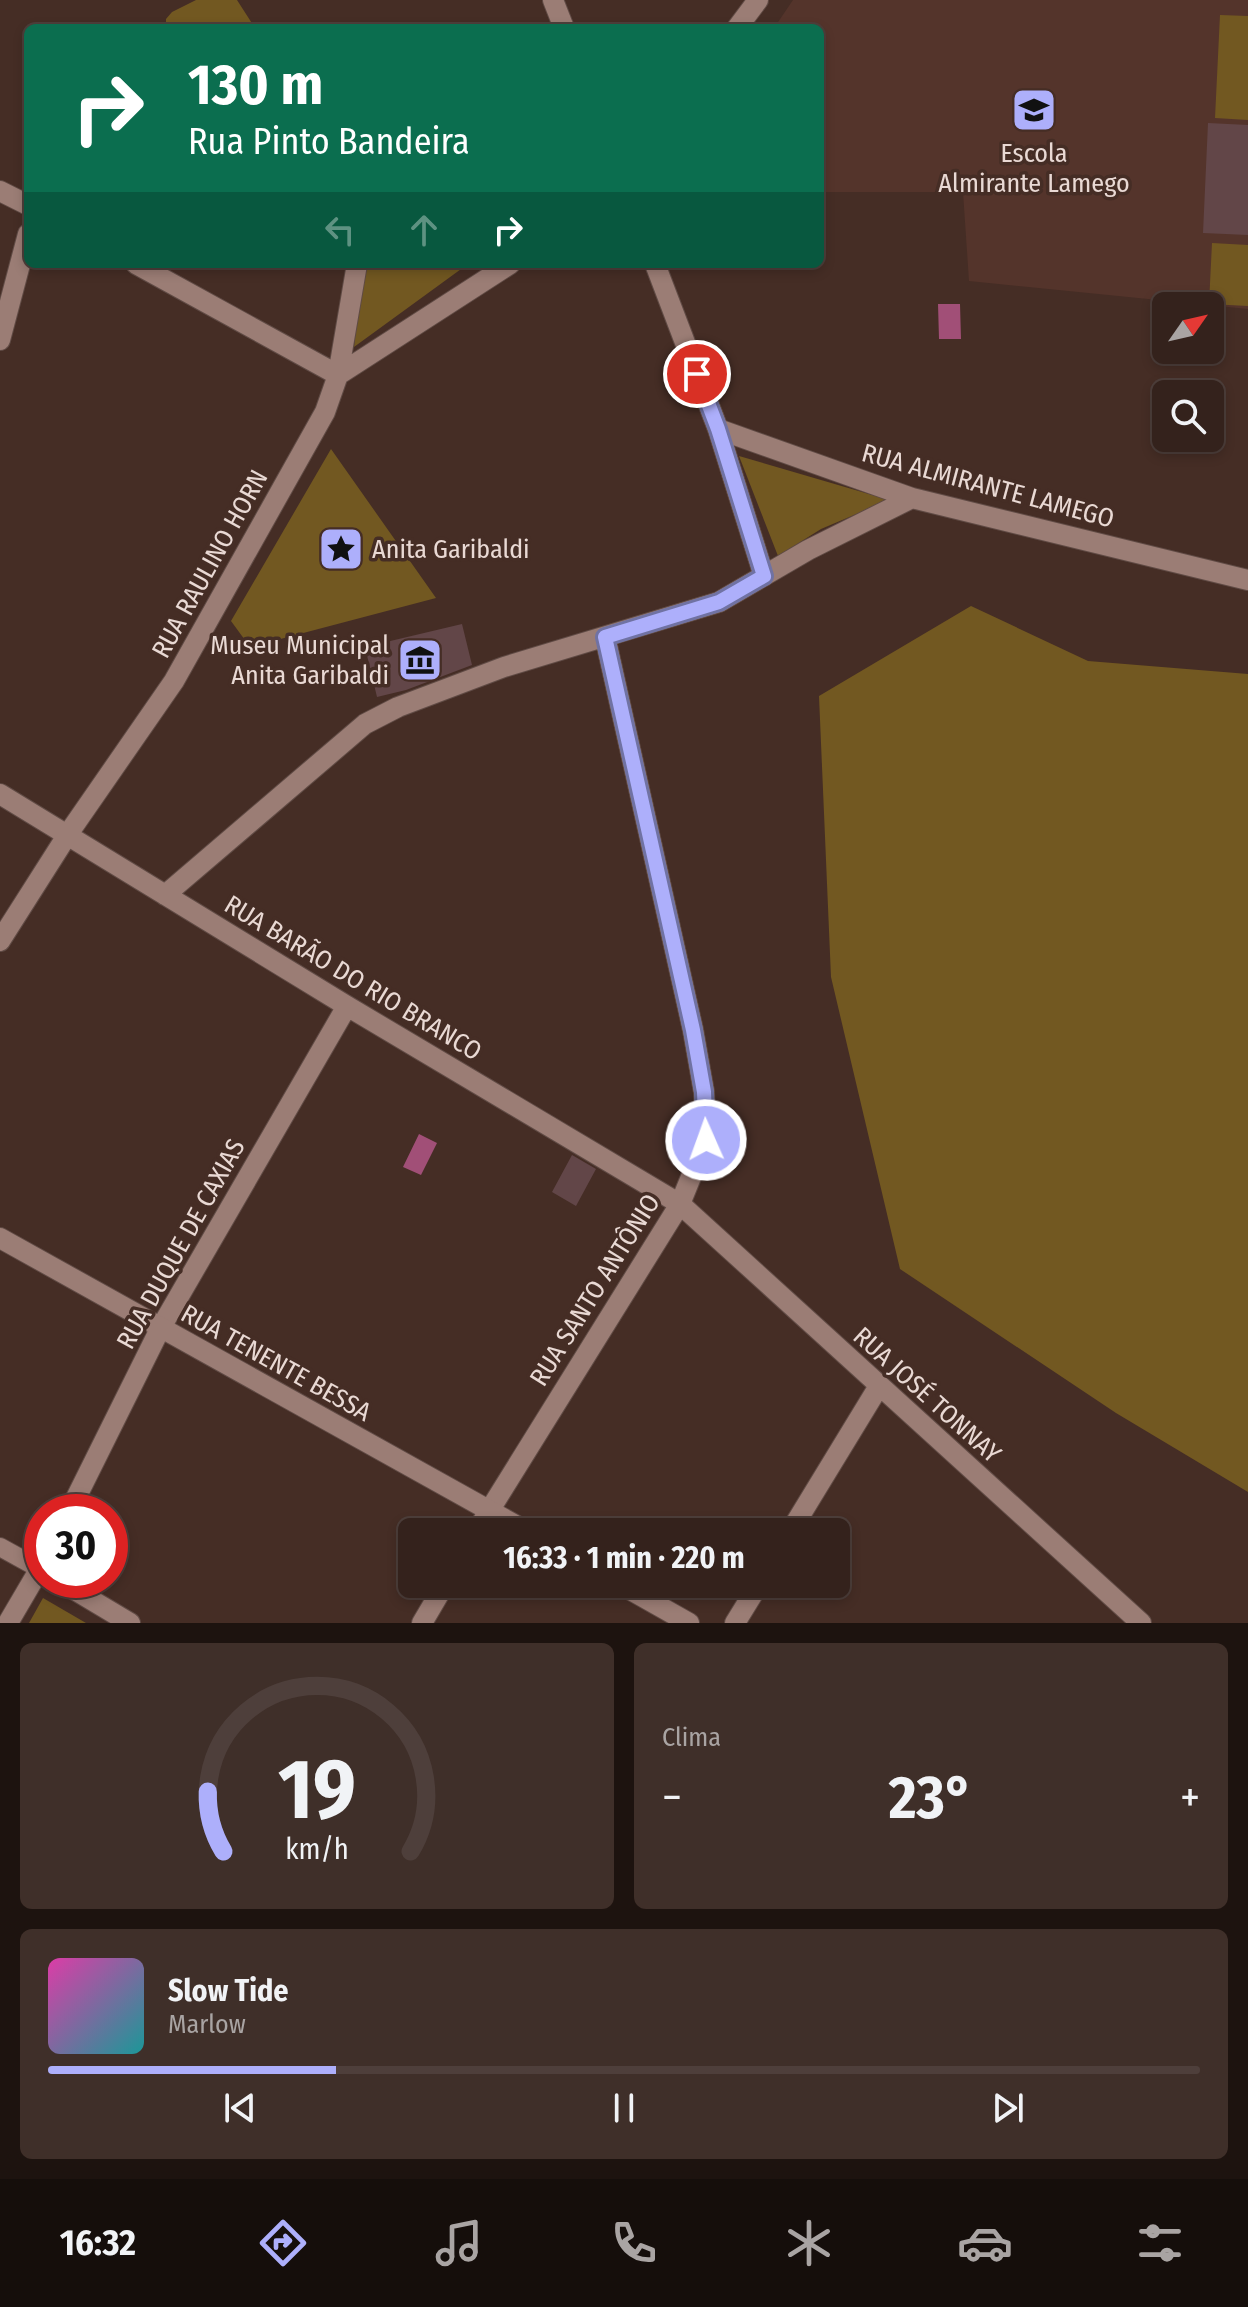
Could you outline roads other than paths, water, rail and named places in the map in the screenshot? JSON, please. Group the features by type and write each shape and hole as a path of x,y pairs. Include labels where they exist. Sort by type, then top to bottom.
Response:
{"street":[{"path":"553,0 562,24"},
{"path":"740,24 758,0"},
{"path":"0,191 24,203"},
{"path":"0,340 24,249"},
{"path":"143,268 338,375 504,268"},
{"name":"RUA RAULINO HORN","path":"0,941 68,834 174,681 325,412 338,375 356,268"},
{"path":"657,268 718,429 764,576"},
{"name":"RUA ALMIRANTE LAMEGO","path":"718,429 912,498 1248,580"},
{"path":"165,895 365,724 434,692 504,667 719,602 808,550 912,498"},
{"name":"RUA SANTO ANTÔNIO","path":"484,1518 680,1204 706,1140 704,1092 605,637"},
{"name":"RUA BARÃO DO RIO BRANCO","path":"0,794 680,1204"},
{"name":"RUA DUQUE DE CAXIAS","path":"78,1494 160,1329 347,1006"},
{"name":"RUA JOSÉ TONNAY","path":"680,1204 1141,1623"},
{"name":"RUA TENENTE BESSA","path":"0,1238 503,1518"},
{"path":"799,1518 879,1386"},
{"path":"0,1547 24,1560"},
{"path":"8,1623 26,1598"},
{"path":"89,1598 130,1623"},
{"path":"422,1623 437,1598"},
{"path":"645,1598 689,1623"},
{"path":"735,1623 750,1598"}],"place":[{"name":"Escola Almirante Lamego","path":"1034,110"},
{"name":"Anita Garibaldi","path":"341,549"},
{"name":"Museu Municipal Anita Garibaldi","path":"420,660"}]}
